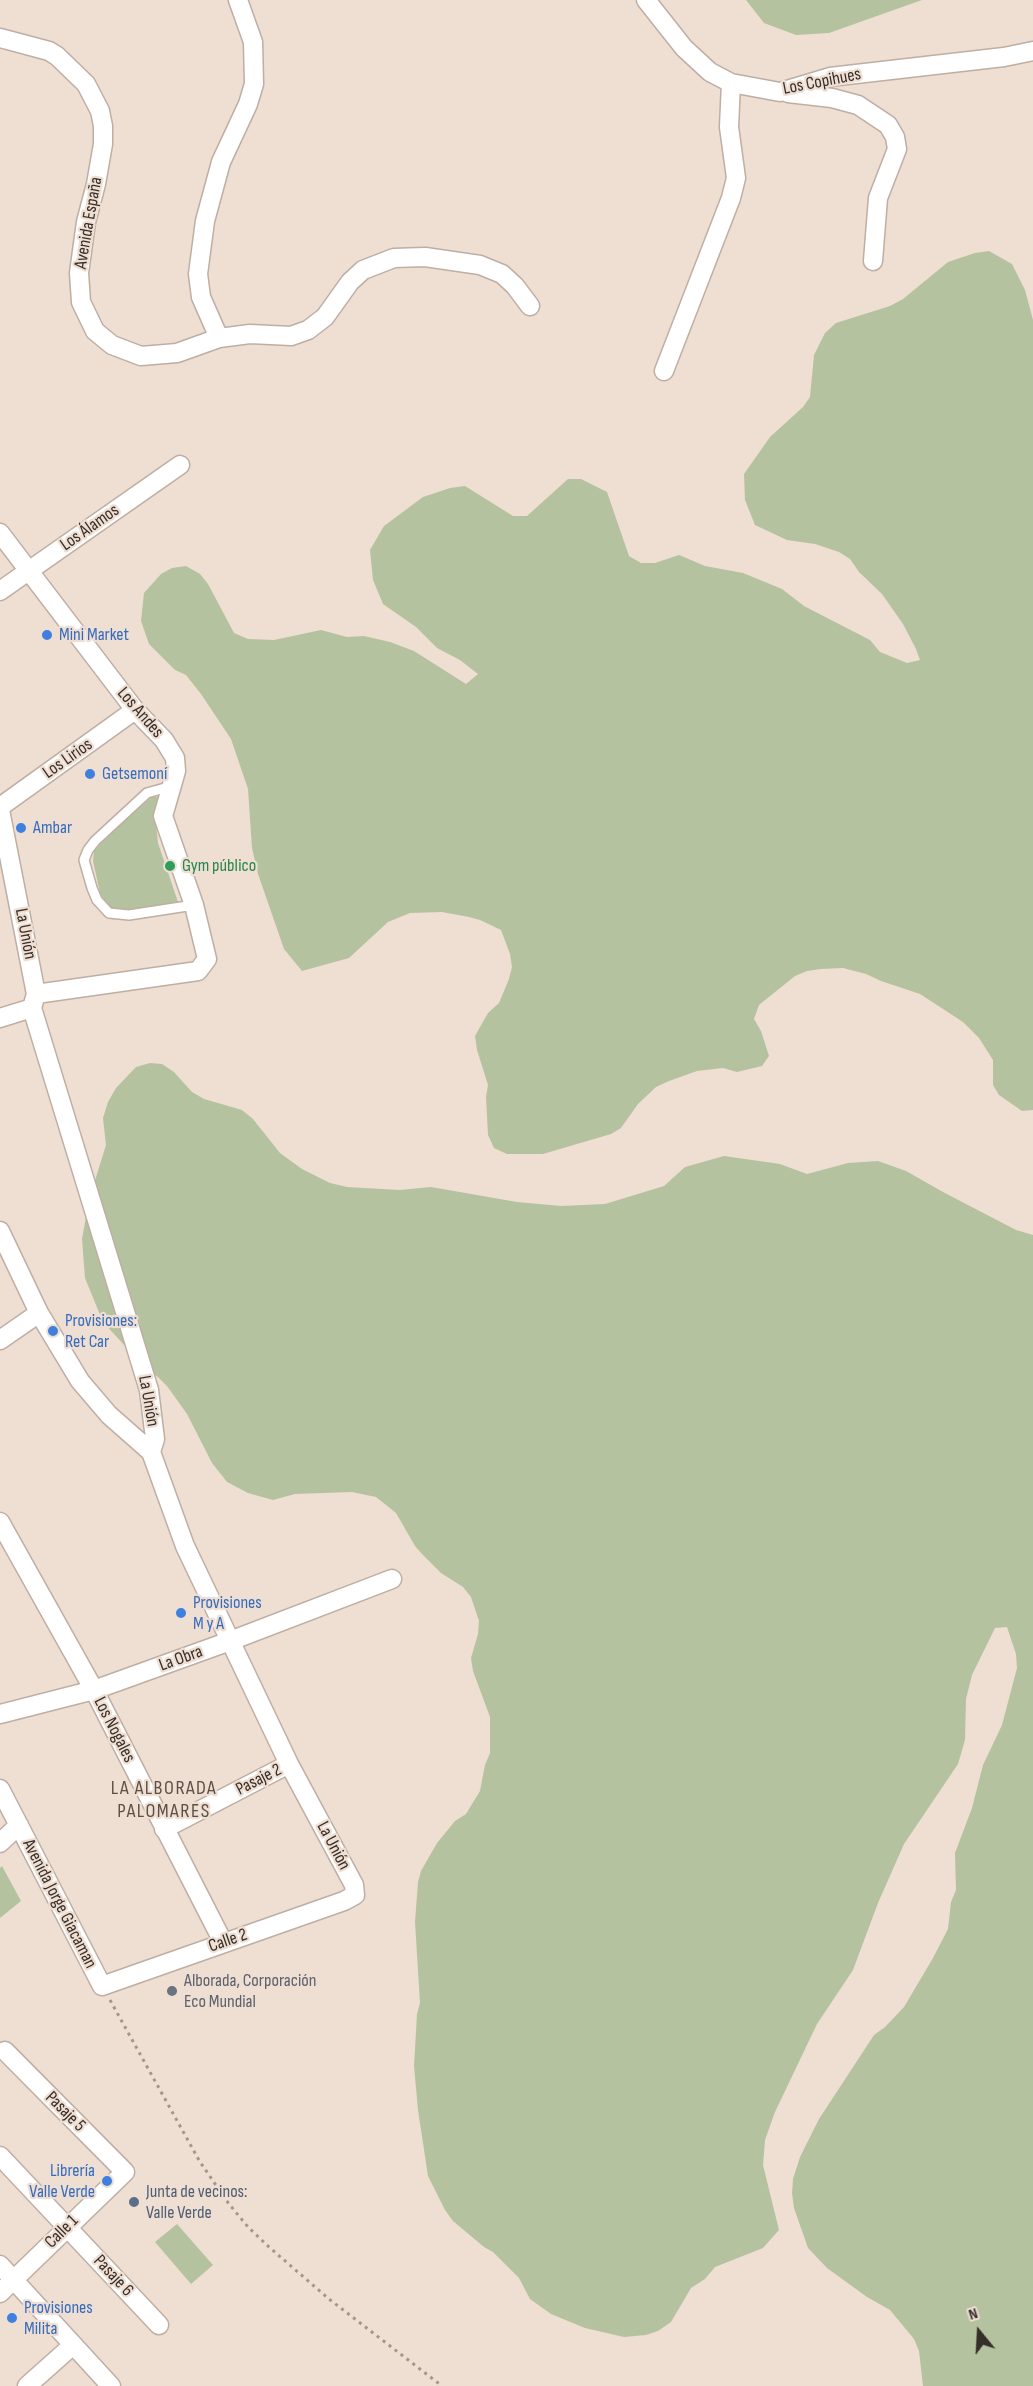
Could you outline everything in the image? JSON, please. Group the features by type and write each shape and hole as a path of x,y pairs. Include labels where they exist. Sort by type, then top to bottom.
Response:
{"street":[{"path":"219,338 201,297 198,274 205,221 221,162 248,104 254,84 253,42 238,0"},
{"name":"Los Copihues","path":"646,0 699,63 710,72 731,83 780,92 830,77 1004,57 1033,51"},
{"name":"Avenida España","path":"0,38 49,51 57,56 86,84 100,111 103,144 86,222 79,273 81,302 95,331 112,345 141,356 177,353 219,338 250,334 291,336 308,330 325,317 350,282 363,270 394,258 425,258 480,265 502,274 516,286 530,306"},
{"path":"664,371 731,198 736,178 729,127 731,83"},
{"path":"780,92 832,98 858,105 888,125 895,136 897,149 878,198 873,261"},
{"name":"Los Álamos","path":"0,591 180,465"},
{"name":"Los Andes","path":"0,533 135,710 164,740 175,758 176,771 163,816 194,906 207,959 198,970 34,1001"},
{"name":"Los Lirios","path":"0,808 135,710"},
{"name":"La Unión","path":"0,808 34,1001 149,1390 155,1440 151,1452 185,1546 289,1764 354,1885 355,1895"},
{"path":"0,1018 34,1001"},
{"path":"0,1231 39,1313 80,1381 108,1415 151,1452"},
{"path":"0,1341 39,1313"},
{"name":"Los Nogales","path":"0,1522 94,1690 223,1942"},
{"name":"La Obra","path":"0,1714 94,1690 392,1579"},
{"name":"Pasaje 2","path":"164,1829 289,1764"},
{"name":"Avenida Jorge Giacaman","path":"0,1789 104,1991"},
{"path":"0,1843 19,1825"},
{"name":"Calle 2","path":"104,1991 223,1942 344,1901 355,1895"},
{"name":"Pasaje 5","path":"5,2051 125,2172"},
{"name":"Pasaje 6","path":"0,2156 159,2325"},
{"name":"Calle 1","path":"0,2293 125,2172"},
{"path":"0,2265 111,2386"},
{"path":"27,2386 73,2345"}],"lane":[{"path":"172,786 147,793 95,841 84,860 94,894 104,910 109,913 129,915 194,906"}],"path":[{"path":"104,1991 200,2162 242,2219 269,2247 329,2299 442,2386"}],"green space":[{"path":"746,0 922,0 829,33 796,35 764,23"},
{"path":"989,251 1012,264 1025,290 1033,320 1033,1110 1022,1111 999,1095 993,1085 993,1060 979,1038 963,1022 920,994 843,968 821,969 795,976 759,1005 754,1019 761,1031 769,1056 762,1066 737,1072 723,1068 697,1071 669,1081 656,1087 638,1104 621,1128 611,1134 543,1154 507,1154 494,1148 488,1135 486,1097 488,1085 475,1036 488,1013 499,1003 512,967 501,930 469,917 442,912 410,913 388,922 349,958 302,971 284,949 258,874 252,848 248,789 231,739 186,675 175,670 149,644 141,621 144,593 161,574 172,568 186,566 200,574 208,584 234,633 248,639 274,640 321,630 347,637 364,636 414,651 466,684 478,674 460,660 437,648 416,627 383,604 373,580 370,550 384,526 423,497 450,488 465,486 513,516 527,516 568,479 581,479 607,492 629,556 641,563 655,563 679,555 705,566 743,573 782,589 804,606 870,640 880,652 907,663 920,660 903,624 882,594 859,572 850,559 839,552 815,544 787,540 755,525 745,500 744,474 770,437 803,407 810,397 814,355 825,333 836,323 890,306 903,299 948,262"},
{"path":"153,796 160,798 156,824 158,843 179,905 112,912 100,893 93,861 94,851 113,830"},
{"path":"150,1063 162,1064 174,1072 192,1092 204,1099 242,1110 253,1119 280,1153 302,1169 330,1183 347,1187 400,1190 431,1187 517,1202 561,1206 605,1204 664,1186 685,1167 724,1156 780,1164 807,1174 848,1163 878,1161 906,1171 1016,1230 1033,1235 1033,2386 923,2386 919,2351 914,2339 890,2310 867,2297 827,2268 808,2248 794,2208 792,2193 793,2179 800,2157 819,2119 874,2035 904,2007 948,1929 951,1902 956,1890 955,1853 972,1808 983,1765 1002,1725 1017,1668 1016,1654 1007,1627 995,1628 972,1675 966,1699 965,1740 958,1764 904,1844 878,1903 853,1970 817,2024 775,2112 765,2140 763,2165 779,2230 763,2248 715,2267 705,2279 691,2288 671,2322 658,2331 646,2335 624,2337 585,2328 551,2314 530,2299 519,2278 493,2252 453,2221 445,2210 428,2176 418,2110 414,2066 417,2014 420,2003 415,1922 418,1882 421,1871 437,1843 455,1821 466,1814 480,1791 490,1753 490,1717 473,1671 471,1658 479,1621 471,1597 463,1587 441,1573 423,1555 415,1546 396,1513 376,1497 352,1492 295,1494 273,1500 248,1493 227,1482 212,1463 187,1414 167,1386 147,1370 103,1322 85,1278 82,1239 89,1200 106,1145 103,1118 116,1088 136,1067"},
{"path":"2,1866 21,1901 0,1918 0,1868"},
{"path":"177,2224 213,2265 191,2284 155,2242"}],"place":[{"name":"Mini Market","path":"47,635"},
{"name":"Getsemoní","path":"90,774"},
{"name":"Ambar","path":"21,828"},
{"name":"Gym público","path":"170,866"},
{"name":"Provisiones: Ret Car","path":"53,1331"},
{"name":"Provisiones M y A","path":"181,1613"},
{"name":"Alborada, Corporación Eco Mundial","path":"172,1991"},
{"name":"Librería Valle Verde","path":"107,2181"},
{"name":"Junta de vecinos: Valle Verde","path":"134,2202"},
{"name":"Provisiones Milita","path":"12,2318"}],"district":[{"name":"LA ALBORADA PALOMARES","path":"164,1800"}]}
